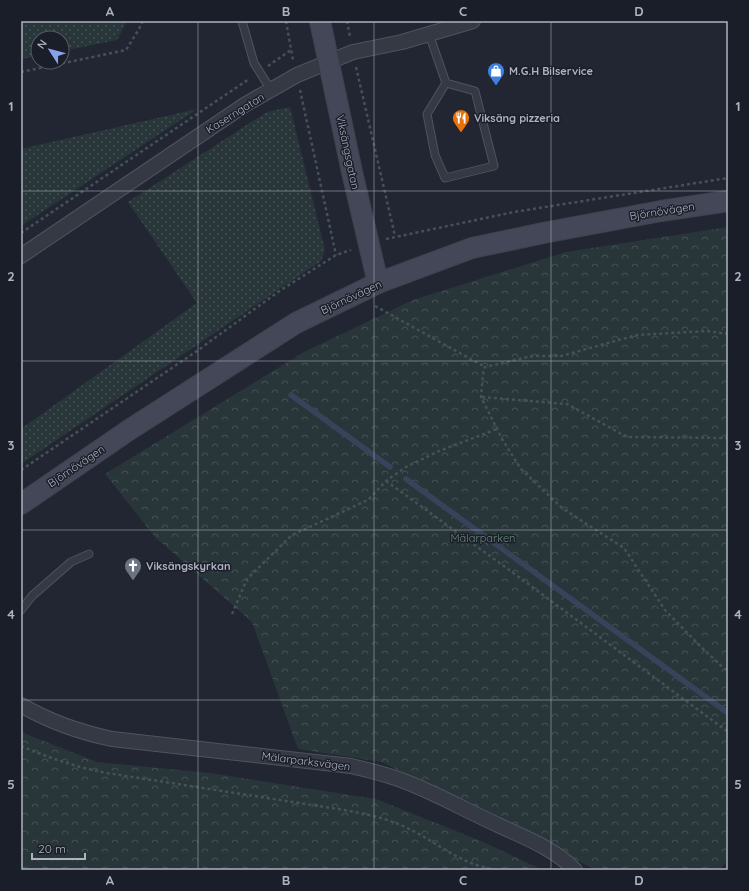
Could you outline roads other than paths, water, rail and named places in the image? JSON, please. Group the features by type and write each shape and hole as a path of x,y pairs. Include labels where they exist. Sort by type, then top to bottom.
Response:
{"main road":[{"name":"Viksängsgatan","path":"320,21 352,172 378,284"},
{"name":"Björnövägen","path":"21,504 129,430 296,323 378,284 472,248 638,215 728,201"}],"street":[{"name":"Kaserngatan","path":"21,256 246,104 297,75 353,52 402,42 473,21"},
{"name":"Mälarparksvägen","path":"21,705 36,714 61,725 86,734 112,739 351,766 377,772 403,780 548,849 575,870"}],"lane":[{"path":"242,21 254,63 271,90"},
{"path":"429,34 446,83"},
{"path":"446,83 476,91 494,166 445,178 434,155 427,114 446,83"},
{"path":"21,610 32,596 71,562 89,554"}],"waterway":[{"path":"291,395 390,467"},
{"path":"406,479 728,713"}],"place":[{"name":"M.G.H Bilservice","path":"496,86"},
{"name":"Viksäng pizzeria","path":"461,133"},
{"name":"Viksängskyrkan","path":"133,581"}],"park label":[{"name":"Mälarparken","path":"483,538"}]}
